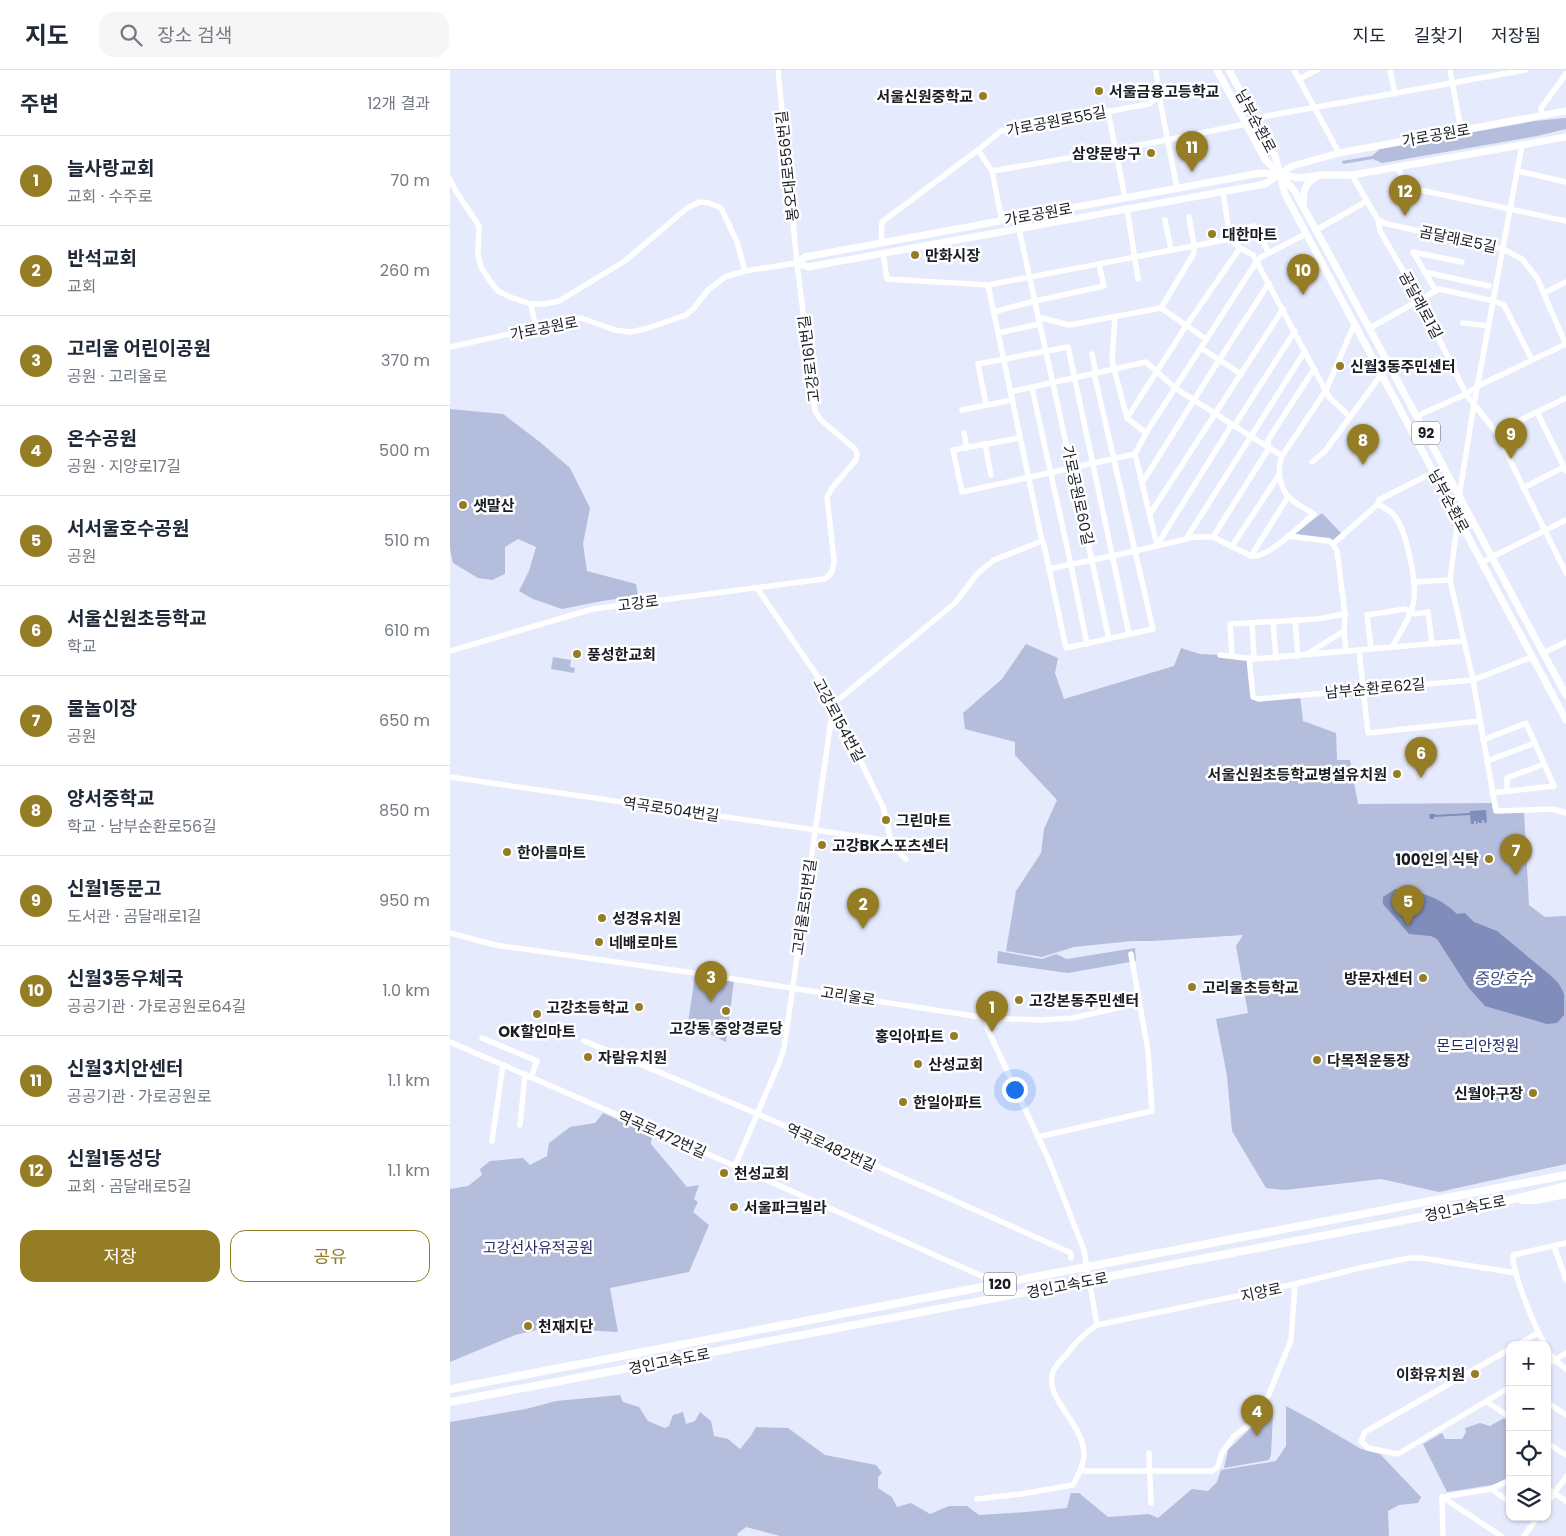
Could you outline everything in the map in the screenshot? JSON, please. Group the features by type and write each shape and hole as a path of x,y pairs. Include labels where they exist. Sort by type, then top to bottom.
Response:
{"highway":[{"name":"경인고속도로","path":"450,1389 1550,1179 1566,1174"},
{"name":"경인고속도로","path":"450,1402 1510,1200 1566,1186"},
{"path":"1510,1200 1536,1200 1566,1194"}],"main road":[{"name":"남부순환로","path":"1217,70 1266,161 1294,190 1303,206 1566,695"},
{"name":"남부순환로","path":"1229,70 1275,156 1285,194 1566,720"},
{"name":"가로공원로","path":"797,263 808,267 1265,184 1292,166 1339,153 1566,111"},
{"name":"가로공원로","path":"797,263 805,257 1260,173 1280,174 1299,178 1321,175 1352,175 1566,137"},
{"path":"1303,206 1303,195 1307,184 1312,179 1321,175"}],"street":[{"name":"봉오대로556번길","path":"778,70 797,263"},
{"path":"1156,70 1159,96 1177,188"},
{"path":"1294,70 1339,153"},
{"path":"1299,80 1317,70"},
{"path":"1390,70 1395,94"},
{"path":"1450,70 1460,130"},
{"path":"1255,118 1395,94 1510,71 1525,70"},
{"path":"1542,116 1541,108 1566,74"},
{"name":"가로공원로55길","path":"881,243 882,222 1001,131 1149,104 1159,96"},
{"path":"1108,111 1125,198"},
{"path":"992,172 1246,124"},
{"path":"1459,496 1522,145"},
{"path":"978,150 992,172 1002,220"},
{"path":"1397,166 1405,183 1412,188 1566,221"},
{"path":"1518,172 1566,182"},
{"path":"1352,175 1378,220"},
{"path":"450,179 478,226 478,254 481,267 498,291 510,298 531,304 559,301 625,260 673,218 700,202 709,203 721,208 737,242 745,271"},
{"path":"1223,191 1230,239 1240,248 1253,255 1329,397 1350,417"},
{"path":"1316,230 1367,200"},
{"path":"1128,208 1138,279"},
{"path":"1162,308 1194,253 1189,218"},
{"path":"1165,220 1171,250"},
{"name":"곰달래로5길","path":"1378,220 1387,224 1503,249 1522,259 1537,278 1566,345"},
{"name":"곰달래로1길","path":"1378,220 1380,231 1420,300 1466,394 1496,432 1566,573"},
{"path":"1229,232 1254,226 1269,253"},
{"name":"가로공원로60길","path":"1019,228 1109,639"},
{"path":"1157,546 1136,454 1146,433 1257,261 1261,257 1306,234"},
{"path":"883,253 887,279 988,285 1230,239"},
{"path":"1127,418 1186,326 1240,248"},
{"path":"1436,291 1413,252 1462,262"},
{"name":"가로공원로","path":"450,347 581,318 615,330 630,332 644,329 686,315 708,290 725,277 745,271 797,263"},
{"name":"고강로161번길","path":"797,263 815,410 821,420 855,449 857,454 856,460 832,488 827,498 834,560 830,576"},
{"path":"993,312 1104,286 1099,264"},
{"path":"1424,272 1488,286"},
{"path":"1544,293 1566,282"},
{"path":"1142,483 1269,283"},
{"path":"988,285 1066,648 1153,629 1092,354"},
{"path":"1370,328 1439,289 1504,305 1532,360"},
{"path":"531,304 536,329"},
{"path":"1038,317 1068,325 1162,308 1206,339"},
{"path":"1150,514 1283,309"},
{"path":"1114,317 1112,361 1127,418 1146,433"},
{"path":"1463,323 1489,326"},
{"path":"998,333 1040,324"},
{"path":"1049,569 1135,552 1195,537 1213,537 1251,556 1256,556 1265,554 1288,536 1314,514 1288,496 1279,475 1279,464 1282,456 1326,390 1354,324"},
{"path":"1157,546 1231,426 1234,426 1295,331"},
{"path":"1417,416 1566,345"},
{"path":"986,404 978,364 1068,347 1129,634"},
{"path":"1200,348 1241,374"},
{"path":"1186,539 1305,350"},
{"path":"1010,392 1146,362 1175,388 1282,456"},
{"path":"1213,537 1269,448 1268,440 1314,369"},
{"path":"1312,462 1325,451 1381,375"},
{"path":"1032,388 1087,644"},
{"path":"1496,432 1566,398"},
{"path":"962,410 1012,400"},
{"path":"1523,488 1565,469 1537,412"},
{"path":"964,433 967,448"},
{"path":"1020,438 953,450 962,492 1136,454"},
{"path":"985,444 991,475"},
{"path":"1333,544 1378,504 1378,500 1434,472"},
{"path":"1232,546 1279,475"},
{"path":"1251,556 1288,496"},
{"path":"1378,504 1393,514 1404,532 1414,582 1413,606 1392,647"},
{"path":"1458,518 1450,580 1473,680 1496,811 1553,809 1566,813"},
{"path":"1482,562 1566,520"},
{"path":"1288,536 1328,541 1333,544 1337,551 1345,614 1346,652"},
{"path":"832,705 955,603 977,574 994,560 1042,541"},
{"name":"고강로","path":"450,651 593,609 824,579 830,576"},
{"path":"1414,582 1450,580"},
{"name":"고강로154번길","path":"757,588 818,678 883,808 895,848 906,859"},
{"path":"1371,649 1367,615 1405,610 1415,614 1428,612 1432,644"},
{"path":"1232,656 1230,624 1316,619 1345,614"},
{"path":"1295,620 1298,656"},
{"path":"1273,622 1276,658"},
{"path":"1252,623 1252,659"},
{"path":"1305,655 1344,631"},
{"path":"1220,654 1252,659 1276,658 1463,642"},
{"path":"1543,653 1566,642"},
{"path":"1359,650 1368,733 1480,720"},
{"name":"남부순환로62길","path":"1252,659 1253,697 1259,699 1473,680 1532,657"},
{"name":"고리울로51번길","path":"734,1166 780,1063 784,1048 832,705"},
{"path":"1483,740 1526,723 1554,786 1492,793"},
{"path":"1487,761 1535,743"},
{"path":"1507,791 1507,778 1544,764"},
{"name":"역곡로504번길","path":"450,777 892,841"},
{"name":"고리울로","path":"450,932 495,945 987,1018 1040,1020 1073,1018 1140,1003"},
{"path":"1038,1137 1152,1111 1148,1051 1131,954"},
{"path":"987,1018 988,1030 1038,1137 1085,1252 1097,1325"},
{"path":"482,1038 537,1062 528,1076 520,1125"},
{"name":"역곡로482번길","path":"584,1041 757,1114 1071,1253 1071,1258"},
{"name":"역곡로472번길","path":"450,1042 984,1277"},
{"path":"492,1141 503,1065"},
{"path":"1542,1341 1516,1273 1513,1254 1566,1243"},
{"path":"1554,1246 1566,1280"},
{"name":"지양로","path":"1081,1469 1084,1456 1082,1442 1077,1428 1055,1396 1051,1381 1053,1371 1062,1359 1084,1335 1097,1325 1296,1284 1364,1267 1414,1258 1516,1273"},
{"path":"977,1499 1073,1485 1081,1469 1085,1471 1212,1472 1217,1468 1222,1453 1233,1438 1260,1416 1291,1340 1296,1284"},
{"path":"1524,1341 1538,1333"},
{"path":"1506,1351 1365,1432 1362,1441 1368,1448 1398,1454 1506,1390"},
{"path":"1551,1362 1566,1353"},
{"path":"1551,1355 1566,1369"},
{"path":"1487,1402 1506,1414"},
{"path":"1551,1405 1566,1415"},
{"path":"1551,1445 1566,1455"},
{"path":"1149,1453 1152,1503"},
{"path":"1551,1498 1566,1477"},
{"path":"1442,1497 1490,1489 1506,1482"},
{"path":"1490,1489 1506,1499"},
{"path":"1551,1491 1566,1501"},
{"path":"1442,1497 1443,1536"},
{"path":"1442,1497 1501,1536"},
{"path":"1524,1536 1533,1521"}],"green space":[{"path":"1566,118 1566,129 1537,136 1382,163 1373,159 1343,164 1342,161 1372,156 1380,149 1535,121"},
{"path":"450,409 503,414 570,468 590,508 583,544 587,571 636,584 638,596 562,609 533,599 519,591 529,571 536,547 518,539 505,547 505,574 492,580 478,578 453,563 450,549"},
{"path":"1322,513 1341,533 1333,540 1330,538 1295,534"},
{"name":"몬드리안정원","path":"1026,644 1058,658 1055,673 1064,699 1174,666 1181,648 1200,654 1249,659 1253,697 1300,695 1303,721 1336,733 1337,760 1350,760 1358,804 1492,803 1493,810 1524,811 1529,905 1545,917 1566,916 1566,1164 1439,1192 1381,1179 1285,1190 1266,1188 1232,1131 1227,1076 1216,1019 1248,1013 1236,946 1243,935 1132,941 1074,947 1042,957 1006,951 1016,891 1041,853 1044,829 1057,800 1015,755 1015,742 965,729 963,713 1002,679"},
{"path":"553,657 571,660 570,667 575,668 574,673 551,669"},
{"path":"1135,948 1136,961 1068,973 997,963 998,951 1042,959 1056,954 1067,959"},
{"path":"695,975 734,981 726,1042 688,1023"},
{"name":"고강선사유적공원","path":"603,1113 652,1135 651,1144 687,1187 699,1185 694,1199 698,1202 693,1212 709,1225 689,1272 610,1288 618,1332 545,1328 515,1335 450,1362 450,1189 468,1186 482,1175 480,1169 490,1161 523,1158 530,1165 547,1156 549,1143 570,1127 595,1123"},
{"path":"620,1395 623,1402 639,1407 648,1421 665,1428 669,1426 673,1415 683,1412 686,1424 695,1421 700,1412 711,1421 714,1436 728,1439 740,1449 756,1427 788,1428 825,1455 876,1465 882,1473 878,1477 878,1488 892,1497 897,1507 911,1503 930,1514 949,1506 967,1506 979,1515 1067,1508 1071,1493 1079,1493 1108,1517 1149,1514 1158,1518 1192,1489 1208,1491 1217,1482 1221,1470 1276,1461 1286,1446 1286,1406 1361,1449 1380,1454 1421,1497 1418,1503 1399,1505 1388,1511 1389,1536 780,1536 746,1527 737,1534 738,1536 450,1536 450,1422 526,1409 556,1401"},
{"path":"1273,1414 1271,1455 1269,1460 1224,1468 1228,1450 1256,1423"},
{"path":"1504,1418 1506,1419 1506,1480 1492,1485 1447,1492 1423,1444 1442,1433 1445,1439 1462,1439 1466,1432 1465,1428 1480,1423 1490,1426"}],"water":[{"path":"1486,810 1487,822 1484,823 1484,820 1482,820 1482,823 1478,821 1477,824 1474,821 1474,824 1471,824 1470,815 1434,817 1434,819 1430,819 1429,814 1470,813 1470,811"},
{"name":"중앙호수","path":"1395,889 1428,896 1443,902 1457,914 1465,913 1474,922 1497,931 1559,984 1564,994 1564,1015 1557,1023 1547,1024 1485,1006 1468,987 1437,939 1431,936 1409,934 1383,904 1383,897"}],"place":[{"name":"서울금융고등학교","path":"1099,91"},
{"name":"서울신원중학교","path":"983,96"},
{"name":"삼양문방구","path":"1151,153"},
{"name":"신월3치안센터","path":"1192,172"},
{"name":"신월1동성당","path":"1405,216"},
{"name":"대한마트","path":"1212,234"},
{"name":"만화시장","path":"915,255"},
{"name":"신월3동우체국","path":"1303,295"},
{"name":"신월3동주민센터","path":"1340,366"},
{"name":"신월1동문고","path":"1511,459"},
{"name":"양서중학교","path":"1363,465"},
{"name":"샛말산","path":"463,505"},
{"name":"풍성한교회","path":"577,654"},
{"name":"서울신원초등학교병설유치원","path":"1397,774"},
{"name":"서울신원초등학교","path":"1421,778"},
{"name":"그린마트","path":"886,820"},
{"name":"고강BK스포츠센터","path":"822,845"},
{"name":"한아름마트","path":"507,852"},
{"name":"100인의 식탁","path":"1489,859"},
{"name":"물놀이장","path":"1516,875"},
{"name":"성경유치원","path":"602,918"},
{"name":"서서울호수공원","path":"1408,926"},
{"name":"반석교회","path":"863,929"},
{"name":"네배로마트","path":"599,942"},
{"name":"방문자센터","path":"1423,978"},
{"name":"고리울초등학교","path":"1192,987"},
{"name":"고강본동주민센터","path":"1019,1000"},
{"name":"고리울 어린이공원","path":"711,1002"},
{"name":"고강초등학교","path":"639,1007"},
{"name":"고강동 중앙경로당","path":"726,1011"},
{"name":"OK할인마트","path":"537,1014"},
{"name":"늘사랑교회","path":"992,1032"},
{"name":"홍익아파트","path":"954,1036"},
{"name":"자람유치원","path":"588,1057"},
{"name":"다목적운동장","path":"1317,1060"},
{"name":"산성교회","path":"918,1064"},
{"name":"신월야구장","path":"1533,1093"},
{"name":"한일아파트","path":"903,1102"},
{"name":"천성교회","path":"724,1173"},
{"name":"서울파크빌라","path":"734,1207"},
{"name":"천재지단","path":"528,1326"},
{"name":"이화유치원","path":"1475,1374"},
{"name":"온수공원","path":"1257,1436"}]}
